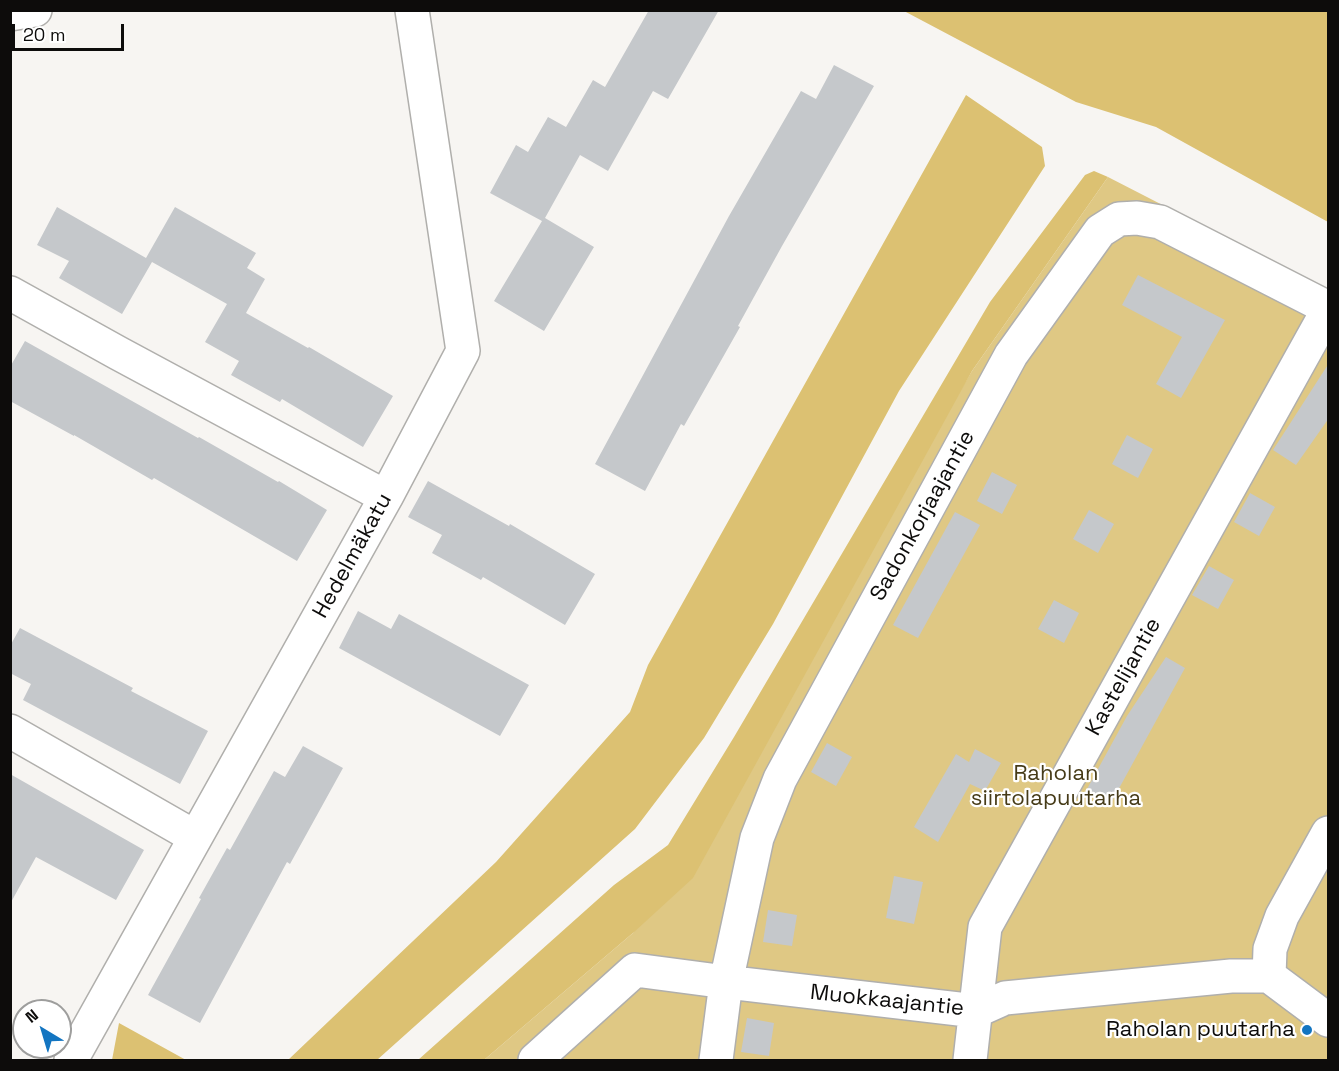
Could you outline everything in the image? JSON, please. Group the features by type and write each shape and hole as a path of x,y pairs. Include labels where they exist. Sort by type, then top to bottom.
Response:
{"street":[{"path":"10,14 35,10"},
{"name":"Hedelmäkatu","path":"72,1060 386,497 463,351 412,10"},
{"name":"Sadonkorjaajantie","path":"716,1060 726,982 757,837 780,779 1011,355 1100,231 1119,219 1137,218 1160,222 1329,309"},
{"path":"10,292 118,353 386,497"},
{"name":"Kastelijantie","path":"970,1060 985,927 1329,309"},
{"path":"10,731 195,837"},
{"path":"1329,833 1282,916 1270,949 1269,976 1329,1020"},
{"name":"Muokkaajantie","path":"535,1060 635,970 976,1011 1005,998 1231,976 1269,976"}],"green space":[{"name":"Raholan siirtolapuutarha","path":"1108,177 1328,290 1328,1060 484,1060 633,933 972,371"}],"shaded area":[{"path":"904,11 1328,11 1328,222 1156,127 1076,102"},
{"path":"966,95 1042,147 1045,166 899,391 773,624 704,738 635,829 377,1060 288,1060 496,862 630,712 648,665"},
{"path":"1094,171 1108,177 972,371 693,878 633,933 484,1060 418,1060 614,885 668,845 990,302 1085,175"},
{"path":"119,1023 186,1060 112,1060"}],"building":[{"path":"649,10 719,10 668,99 653,91 608,171 580,155 545,218 594,247 544,331 494,301 542,221 490,193 516,145 528,152 548,117 566,127 593,80 605,87"},
{"path":"834,65 874,86 782,246 738,326 740,327 684,426 681,424 645,491 595,464 729,216 801,91 816,99"},
{"path":"57,207 146,258 175,207 256,253 247,268 265,279 246,313 393,396 363,447 282,399 280,402 231,375 239,361 205,342 227,304 152,262 122,314 59,278 69,261 37,245"},
{"path":"1138,275 1225,320 1181,398 1156,384 1182,337 1122,305"},
{"path":"25,341 279,481 327,510 297,561 154,478 152,480 10,401 10,367"},
{"path":"1329,363 1329,418 1296,465 1273,450"},
{"path":"1127,435 1153,449 1138,478 1112,464"},
{"path":"992,472 1017,485 1002,514 977,501"},
{"path":"428,481 509,526 510,524 595,574 565,625 483,577 481,580 432,553 442,535 408,517"},
{"path":"1250,493 1275,507 1259,536 1234,522"},
{"path":"1089,510 1114,524 1098,553 1073,539"},
{"path":"955,512 980,525 918,638 893,625"},
{"path":"1209,566 1234,580 1218,609 1192,595"},
{"path":"1054,600 1079,613 1064,643 1038,629"},
{"path":"358,611 391,629 399,614 529,685 500,736 339,648"},
{"path":"20,628 133,688 131,691 208,731 180,784 23,700 31,684 10,673 10,646"},
{"path":"1166,657 1185,668 1111,803 1087,789 1127,716"},
{"path":"827,743 852,757 836,786 811,772"},
{"path":"303,746 343,768 290,864 287,862 200,1023 148,995 227,848 230,850 274,771 285,777"},
{"path":"975,749 1001,763 985,791 970,784 938,842 914,827 956,754 969,762"},
{"path":"10,774 144,850 116,900 36,857 10,904"},
{"path":"894,876 923,882 914,924 886,918"},
{"path":"768,910 797,915 792,946 763,942"},
{"path":"747,1018 774,1023 769,1056 741,1052"}],"place":[{"name":"Raholan puutarha","path":"1307,1030"}]}
